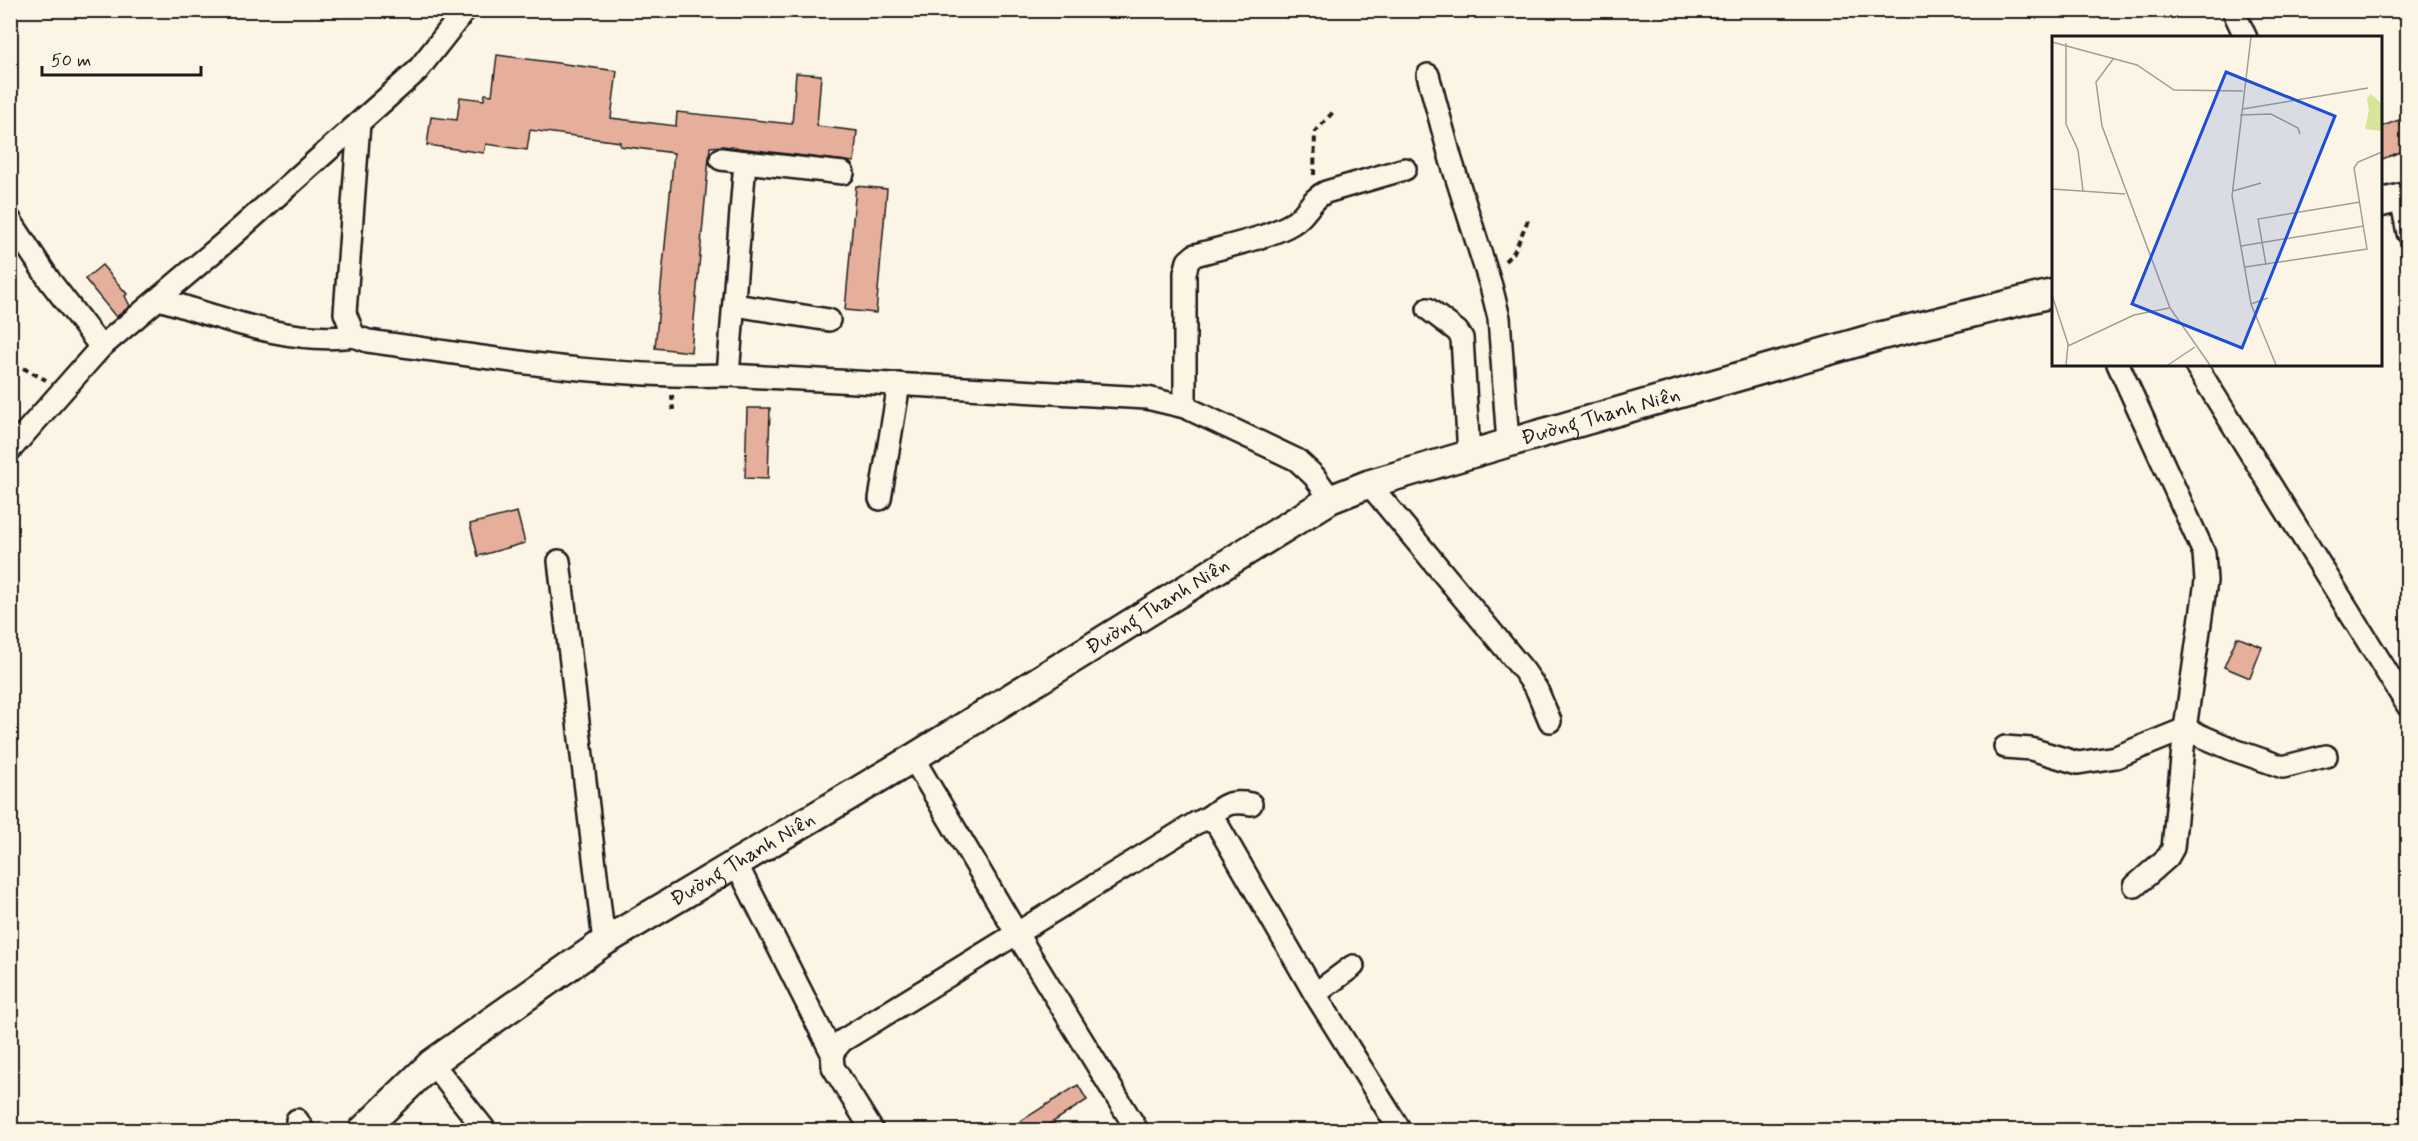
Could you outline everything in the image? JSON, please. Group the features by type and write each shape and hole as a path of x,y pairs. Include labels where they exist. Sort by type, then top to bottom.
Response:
{"main road":[{"name":"Đường Thanh Niên","path":"363,1131 432,1063 604,942 913,758 1331,499 1369,484 1880,336 2052,293"}],"street":[{"path":"10,450 101,347 159,299 417,71 465,10"},
{"path":"2233,10 2245,36"},
{"path":"1428,75 1454,171 1489,278 1499,318 1508,443"},
{"path":"354,336 345,313 359,123"},
{"path":"722,159 843,173"},
{"path":"728,375 745,162"},
{"path":"1185,407 1185,273 1188,261 1195,255 1295,223 1315,197 1405,169"},
{"path":"2396,199 2408,233"},
{"path":"10,220 50,281 101,347"},
{"path":"159,299 288,334 317,338 354,336 368,341 601,372 671,376 728,375 1147,398 1185,407 1297,460 1314,476 1331,499"},
{"path":"735,305 829,320"},
{"path":"1428,309 1457,331 1462,338 1469,455"},
{"path":"2119,366 2204,553 2206,581 2185,729 2173,848 2168,857 2135,886"},
{"path":"2196,366 2408,706"},
{"path":"880,499 899,384"},
{"path":"1369,484 1524,671 1537,690 1550,721"},
{"path":"559,561 604,942"},
{"path":"2005,747 2031,749 2078,764 2116,757 2185,729 2234,750 2283,767 2326,756"},
{"path":"913,758 1137,1131"},
{"path":"832,1053 842,1041 1196,823 1207,819 1220,807 1233,801 1251,804"},
{"path":"1207,819 1217,824 1315,994 1400,1131"},
{"path":"736,863 832,1053 833,1067 872,1131"},
{"path":"1315,994 1353,966"},
{"path":"432,1063 485,1131"}],"path":[{"path":"1315,197 1313,147 1315,132 1334,111"},
{"path":"1489,278 1514,252 1528,220"}],"building":[{"path":"497,55 617,71 611,118 676,126 677,112 792,124 796,73 821,75 817,126 857,131 854,162 723,146 710,147 691,352 655,348 674,153 620,146 620,142 530,130 527,150 486,144 484,153 427,145 431,117 457,120 460,97 484,100 485,94 492,95"},
{"path":"2399,120 2408,141 2408,149 2382,159 2382,126"},
{"path":"856,186 887,189 876,313 845,310"},
{"path":"102,265 127,294 125,296 130,306 116,317 85,279"},
{"path":"747,408 770,408 768,479 745,478"},
{"path":"517,512 525,543 478,556 470,524"},
{"path":"2237,637 2262,647 2250,678 2224,667"},
{"path":"1078,1085 1087,1100 1039,1131 1005,1131"}]}
